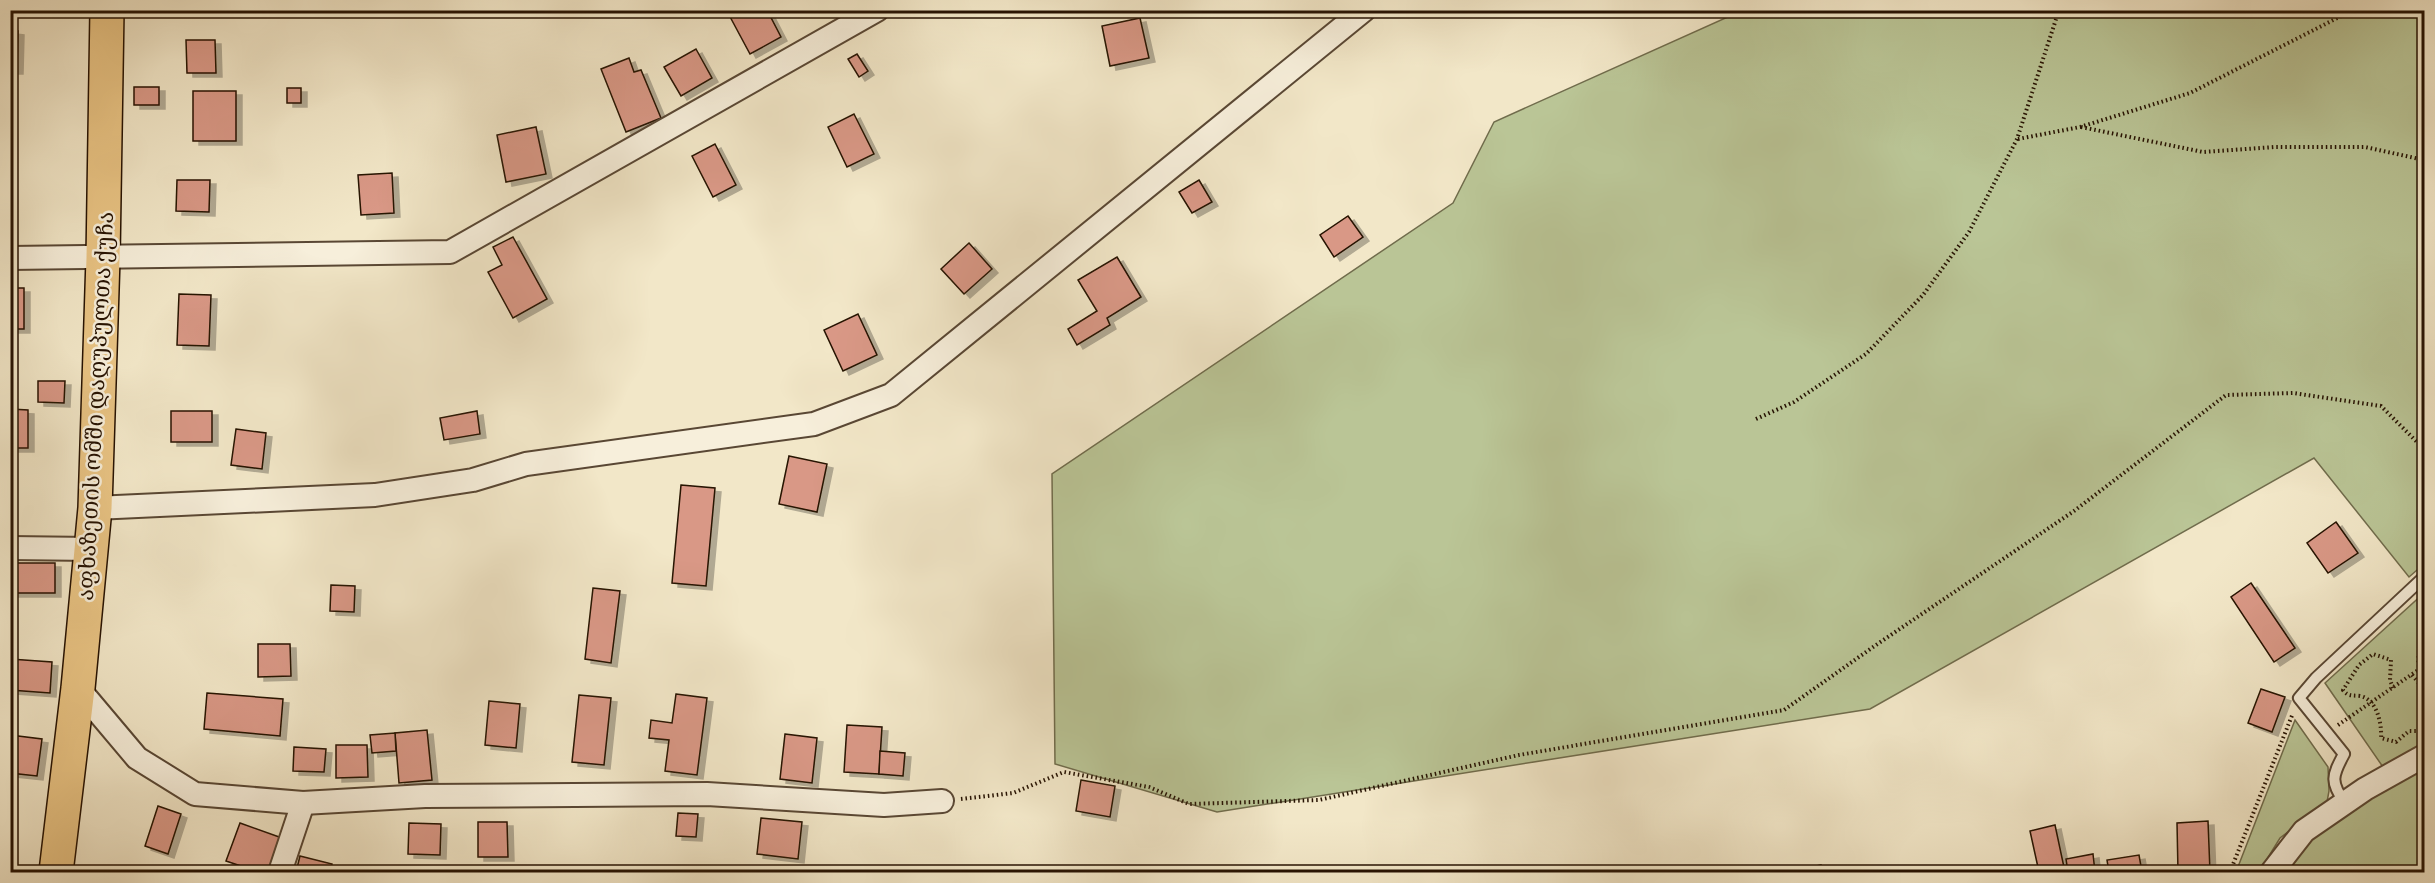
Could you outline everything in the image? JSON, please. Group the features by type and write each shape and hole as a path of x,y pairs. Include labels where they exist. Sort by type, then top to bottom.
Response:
{"main road":[{"name":"აფხაზეთის ომში დაღუპულთა ქუჩა","path":"56,873 78,688 95,508 103,258 107,10"}],"street":[{"path":"10,258 450,252 877,10"},
{"path":"95,508 375,495 473,480 526,464 814,424 891,394 1364,10"},
{"path":"10,548 92,549"},
{"path":"78,688 137,758 195,794 303,803 425,796 707,794 884,805 942,801"},
{"path":"2272,873 2304,831 2345,803 2424,756"},
{"path":"280,873 303,803"}],"lane":[{"path":"2345,803 2334,788 2334,772 2344,754 2299,698 2316,678 2424,578"}],"path":[{"path":"1756,420 1794,402 1866,354 1923,295 1970,232 2017,140 2059,10"},
{"path":"2017,140 2080,127 2190,93 2353,10"},
{"path":"2080,127 2203,152 2275,147 2365,147 2424,160"},
{"path":"942,801 1013,793 1064,772 1149,787 1189,804 1319,800 1519,755 1784,710 2074,511 2226,395 2293,393 2380,406 2424,449"},
{"path":"2420,670 2420,652 2424,644"},
{"path":"2393,688 2390,680 2391,660 2373,654 2358,665 2343,690 2344,694 2366,698 2371,703 2379,717 2381,738 2396,742 2409,731 2424,731"},
{"path":"2327,733 2424,666"},
{"path":"2420,670 2424,673"},
{"path":"2412,675 2424,689"},
{"path":"2230,873 2299,698"}],"green space":[{"path":"1741,11 2424,11 2424,564 2409,577 2314,458 1870,709 1217,812 1055,764 1052,474 1453,203 1494,122"},
{"path":"2424,593 2424,872 2281,872 2297,847 2383,767 2325,683"},
{"path":"2295,720 2328,767 2327,802 2280,838 2259,872 2236,872"}],"building":[{"path":"732,10 767,10 781,37 750,54 728,13"},
{"path":"1140,18 1149,58 1110,66 1102,26"},
{"path":"10,30 18,31 17,70 10,70"},
{"path":"186,40 215,40 216,73 187,73"},
{"path":"696,49 712,78 681,96 664,67"},
{"path":"857,54 868,71 859,77 848,59"},
{"path":"629,58 634,72 641,70 661,118 626,132 601,69"},
{"path":"134,87 159,87 159,105 134,105"},
{"path":"287,88 301,88 301,103 287,103"},
{"path":"193,91 236,91 236,141 193,141"},
{"path":"854,114 874,154 847,167 828,127"},
{"path":"536,127 546,174 506,182 497,135"},
{"path":"715,144 736,185 713,197 692,156"},
{"path":"392,173 394,213 361,215 358,175"},
{"path":"177,180 210,180 209,212 176,211"},
{"path":"1199,180 1212,202 1192,213 1179,192"},
{"path":"1348,216 1363,237 1334,257 1320,235"},
{"path":"513,237 547,299 513,318 488,272 502,265 493,247"},
{"path":"969,243 992,269 964,294 941,269"},
{"path":"1117,257 1141,297 1107,318 1110,325 1077,345 1068,329 1097,311 1078,280"},
{"path":"10,288 24,288 24,329 10,329"},
{"path":"179,294 211,295 209,346 177,345"},
{"path":"858,314 877,355 843,371 824,330"},
{"path":"38,381 65,381 64,403 38,402"},
{"path":"10,409 28,410 28,448 10,448"},
{"path":"171,411 212,411 212,442 171,442"},
{"path":"477,411 480,434 444,440 440,418"},
{"path":"236,429 266,433 262,469 231,465"},
{"path":"789,456 827,464 817,512 779,504"},
{"path":"681,485 715,488 706,586 672,583"},
{"path":"2336,522 2358,553 2328,573 2307,543"},
{"path":"10,563 55,563 55,593 10,593"},
{"path":"2251,583 2295,648 2274,662 2231,597"},
{"path":"331,585 355,586 354,612 330,611"},
{"path":"593,588 620,591 611,663 585,659"},
{"path":"258,644 290,644 291,676 258,677"},
{"path":"10,659 52,662 50,693 10,690"},
{"path":"2261,689 2285,697 2272,732 2248,723"},
{"path":"207,693 283,699 280,736 204,729"},
{"path":"676,694 707,698 697,775 665,771 669,740 649,738 651,720 672,723"},
{"path":"579,695 611,698 604,765 572,762"},
{"path":"489,701 520,704 516,748 485,745"},
{"path":"847,725 882,727 879,774 844,772"},
{"path":"427,730 432,780 399,783 395,733"},
{"path":"395,733 396,751 372,753 370,735"},
{"path":"785,734 817,738 812,783 780,779"},
{"path":"10,735 42,739 37,776 10,773"},
{"path":"336,745 367,745 368,777 336,778"},
{"path":"294,747 326,749 324,772 293,771"},
{"path":"880,751 905,753 903,776 879,774"},
{"path":"1081,780 1115,786 1110,817 1076,811"},
{"path":"158,806 181,814 168,854 145,846"},
{"path":"678,813 698,814 696,837 676,836"},
{"path":"761,818 802,822 798,859 757,854"},
{"path":"2208,821 2210,872 2178,872 2177,823"},
{"path":"478,822 507,822 508,857 478,857"},
{"path":"240,823 282,838 270,872 259,872 226,861"},
{"path":"409,823 441,824 440,855 408,854"},
{"path":"2055,825 2065,872 2039,872 2030,831"},
{"path":"2093,854 2095,872 2068,872 2066,859"},
{"path":"2139,855 2142,872 2109,872 2107,860"},
{"path":"300,856 332,864 330,872 296,872"},
{"path":"1821,865 1823,872 1789,872"}]}
